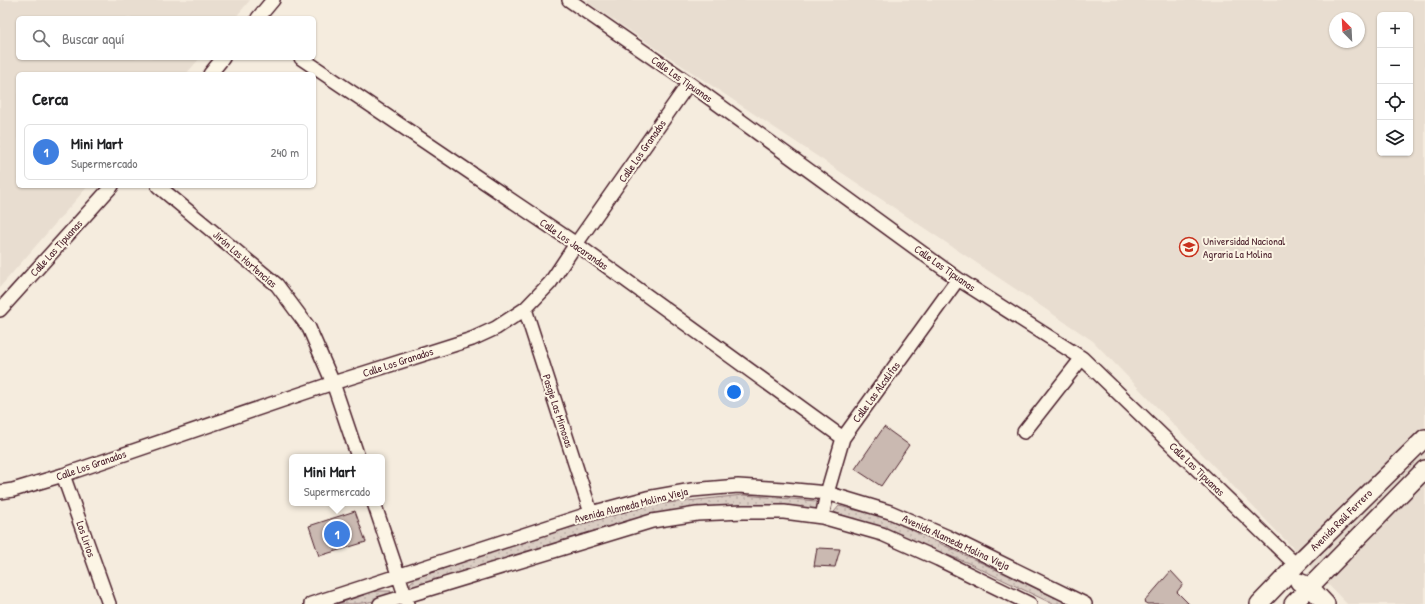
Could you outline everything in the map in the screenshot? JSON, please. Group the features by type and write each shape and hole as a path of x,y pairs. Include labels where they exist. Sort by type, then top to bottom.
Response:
{"main road":[{"name":"Avenida Raúl Ferrero","path":"1259,604 1296,565 1425,438"},
{"path":"1303,597 1423,471 1423,462 1420,458 1410,455 1406,457"},
{"path":"1275,587 1294,581 1304,583 1303,597"},
{"path":"1303,597 1326,604"}],"street":[{"path":"260,16 273,0"},
{"name":"Calle Las Tipuanas","path":"569,0 689,83 958,279 1082,358 1296,565"},
{"path":"212,72 221,60"},
{"name":"Calle Los Jacarandas","path":"304,60 576,244 843,438"},
{"name":"Calle Los Granados","path":"0,492 13,490 63,475 333,383 472,339 496,328 525,309 550,283 689,83"},
{"name":"Calle Las Tipuanas","path":"0,310 110,188"},
{"name":"Jirón Las Hortencias","path":"160,188 277,285 308,328 333,383 357,454"},
{"name":"Calle Las Alcalifas","path":"822,517 827,493 843,438 958,279"},
{"name":"Pasaje Las Mimosas","path":"525,309 591,513"},
{"path":"1024,432 1082,358"},
{"name":"Los Lirios","path":"63,475 109,604"},
{"name":"Avenida Alameda Molina Vieja","path":"311,604 591,513 647,498 692,490 738,486 784,488 827,493 890,512 948,537 1085,604"},
{"path":"375,506 407,600"},
{"name":"Avenida Alameda Molina Vieja","path":"380,604 407,600 652,521 697,514 784,512 822,517 882,534 938,559 1030,604"}],"shaded area":[{"path":"0,0 250,0 237,16 16,16 16,60 198,60 188,72 16,72 16,188 86,188 0,287"},
{"name":"Universidad Nacional Agraria La Molina","path":"584,0 1425,0 1425,604 1347,604 1093,341"},
{"path":"743,495 816,501 819,506 815,509 738,506 675,511 412,589 410,583 421,576 535,538 650,505"},
{"path":"839,506 884,517 1069,604 1053,604 966,562 834,512"},
{"path":"376,591 391,591 390,595 371,602 358,604 337,604"}],"building":[{"path":"884,427 909,445 881,486 855,469"},
{"path":"355,511 366,542 319,556 309,526"},
{"path":"817,548 840,549 835,567 814,566"},
{"path":"1171,571 1183,584 1177,592 1189,604 1147,604 1144,602"}],"place":[{"name":"Universidad Nacional Agraria La Molina","path":"1189,247"},
{"name":"Mini Mart","path":"337,534"}]}
